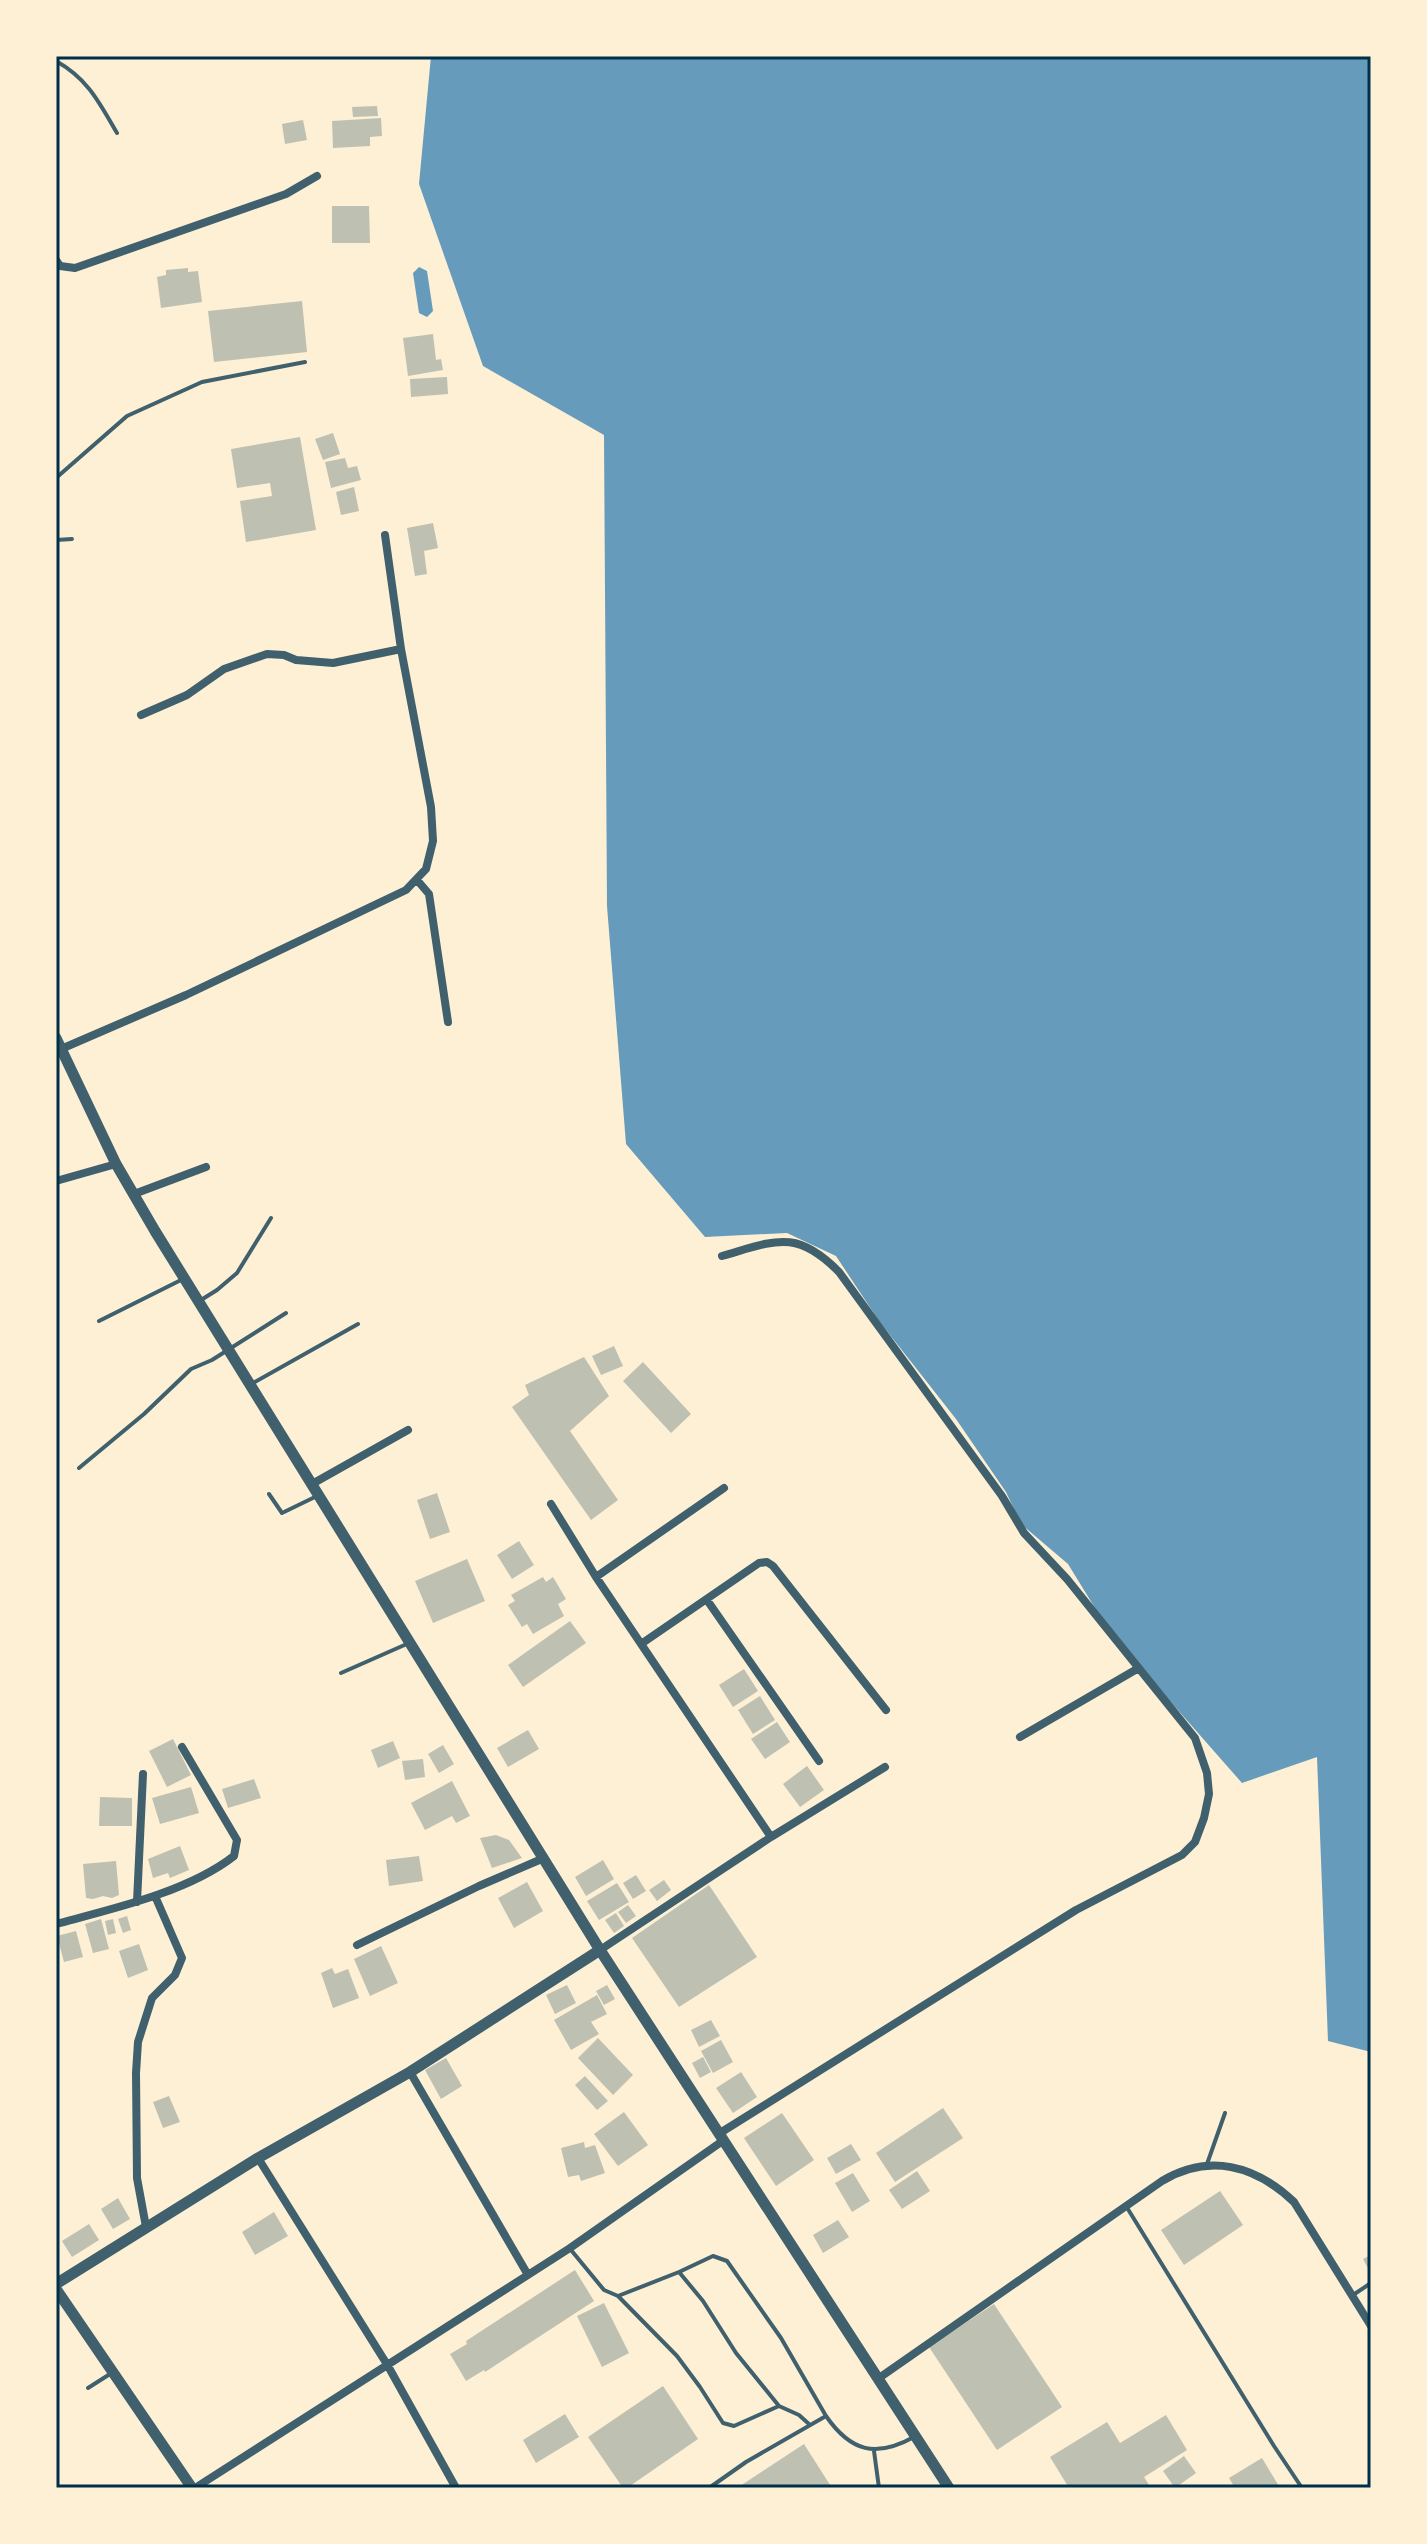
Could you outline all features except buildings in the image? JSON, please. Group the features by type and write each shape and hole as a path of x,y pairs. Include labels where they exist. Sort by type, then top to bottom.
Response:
{"street":[{"path":"56,260 60,266 75,268 286,194 317,176"},
{"path":"385,535 401,649 433,824 431,856 426,869 406,890 186,995 58,1043 116,1164 250,1384 600,1950 949,2488"},
{"path":"141,715 187,695 224,669 267,654 333,663 401,649"},
{"path":"417,880 429,894 448,1022"},
{"path":"56,1181 116,1164"},
{"path":"134,1194 206,1167"},
{"path":"722,1256 780,1240 799,1243 822,1255 839,1272 1002,1496 1024,1533 1067,1579 1195,1738 1207,1773 1209,1794 1195,1842 1182,1855 1076,1910 722,2137 570,2248 194,2488 56,2287 258,2158 410,2072 771,1837 885,1767"},
{"path":"312,1484 408,1430"},
{"path":"596,1577 724,1488"},
{"path":"551,1504 596,1577 771,1837"},
{"path":"641,1644 759,1563 767,1562 886,1710"},
{"path":"707,1600 819,1761"},
{"path":"1020,1737 1137,1669"},
{"path":"56,1924 155,1896 230,1859 237,1849 237,1840 182,1747"},
{"path":"137,1902 143,1774"},
{"path":"357,1945 544,1858"},
{"path":"146,2227 137,2178 138,2042 152,1998 175,1975 182,1958 155,1896"},
{"path":"410,2072 528,2275"},
{"path":"258,2158 388,2366 456,2488"},
{"path":"879,2378 1162,2181 1181,2170 1207,2165 1231,2167 1256,2175 1279,2188 1294,2202 1371,2326"}],"lane":[{"path":"56,61 76,73 99,102 117,133"},
{"path":"56,478 127,416 202,382 305,362"},
{"path":"56,540 72,539"},
{"path":"199,1301 237,1273 271,1218"},
{"path":"99,1321 185,1278"},
{"path":"79,1468 144,1414 191,1369 212,1360 286,1313"},
{"path":"250,1384 358,1324"},
{"path":"269,1494 282,1513 319,1495"},
{"path":"341,1673 410,1642"},
{"path":"1207,2165 1225,2113"},
{"path":"1126,2206 1302,2488"},
{"path":"570,2248 604,2290 618,2296 677,2356 723,2423 734,2426 779,2406"},
{"path":"618,2296 713,2256 727,2261 781,2338 834,2428 855,2446 874,2451 897,2446 915,2436"},
{"path":"679,2272 703,2301 736,2353 779,2406 799,2415 810,2425"},
{"path":"1352,2295 1371,2283"},
{"path":"88,2388 113,2372"},
{"path":"709,2488 746,2462 826,2416"},
{"path":"874,2451 879,2488"}],"water":[{"path":"431,56 1371,56 1371,2052 1328,2041 1317,1757 1242,1783 1111,1634 1068,1564 1021,1524 1006,1492 956,1419 879,1321 836,1256 787,1233 705,1237 626,1144 607,906 604,435 483,366 419,184"},
{"path":"419,267 427,271 433,311 427,317 419,313 413,273"}]}
